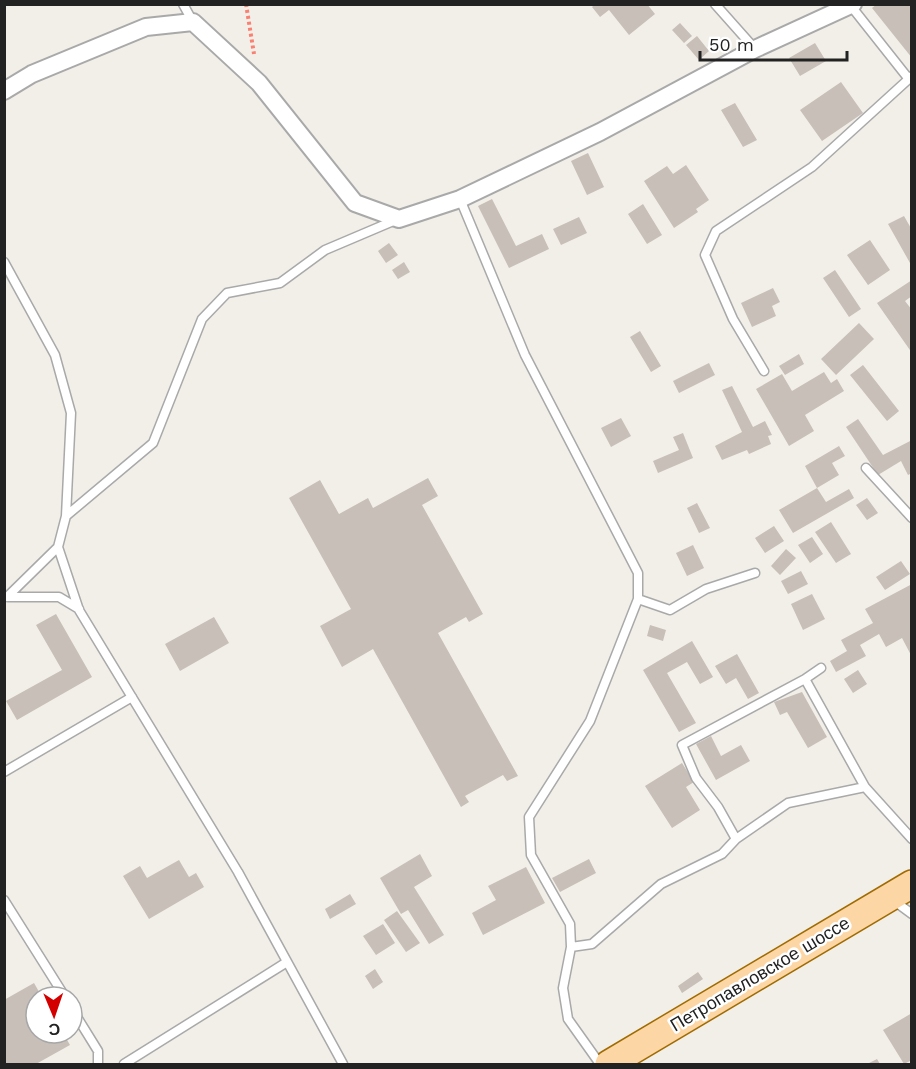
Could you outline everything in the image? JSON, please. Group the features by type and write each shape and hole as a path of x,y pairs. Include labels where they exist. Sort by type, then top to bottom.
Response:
{"main road":[{"name":"Петропавловское шоссе","path":"609,1065 901,891"}],"street":[{"path":"4,91 32,74 147,27 193,22 259,83 355,203 399,219 460,199 600,132 755,49 852,5"}],"lane":[{"path":"183,4 193,22"},
{"path":"715,4 755,49"},
{"path":"764,371 733,319 705,255 716,231 812,167 910,77 852,5"},
{"path":"460,199 525,355 638,573 638,599 590,722 529,817 531,855 570,924 571,947 563,988 568,1019 600,1065"},
{"path":"66,516 153,444 202,319 227,294 280,283 325,250 399,219"},
{"path":"4,262 55,355 70,413 66,516 58,547 6,598"},
{"path":"866,468 912,518"},
{"path":"58,547 79,610 238,872 343,1065"},
{"path":"638,599 670,610 706,589 756,573"},
{"path":"6,598 59,597 79,610"},
{"path":"736,840 718,807 696,778 682,746 805,680 821,668"},
{"path":"805,680 865,787 912,839"},
{"path":"4,772 132,697"},
{"path":"571,947 592,944 661,884 722,854 736,840 788,803 865,787"},
{"path":"901,891 912,914"},
{"path":"4,900 57,985"},
{"path":"124,1065 287,962"},
{"path":"84,1028 98,1051 98,1065"}],"path":[{"path":"246,4 259,83"}],"building":[{"path":"595,4 647,4 655,14 629,35 609,10 600,17 592,7"},
{"path":"877,4 912,4 912,58 872,8"},
{"path":"680,23 692,36 684,43 672,30"},
{"path":"697,36 709,51 699,60 686,45"},
{"path":"815,43 826,61 800,76 789,58"},
{"path":"841,82 863,113 822,141 800,110"},
{"path":"735,103 757,140 743,147 721,110"},
{"path":"588,153 604,187 587,195 571,161"},
{"path":"686,165 709,200 696,209 698,212 674,228 644,181 667,166 673,174"},
{"path":"492,199 516,246 542,234 549,249 509,268 478,206"},
{"path":"643,204 662,235 647,244 628,214"},
{"path":"904,216 912,230 912,262 910,263 888,224"},
{"path":"579,217 587,233 561,245 553,229"},
{"path":"870,240 890,270 868,285 847,255"},
{"path":"389,243 398,255 386,263 378,251"},
{"path":"404,262 410,272 398,279 392,270"},
{"path":"835,270 861,309 849,317 823,278"},
{"path":"912,280 912,296 905,301 912,310 912,353 877,303"},
{"path":"773,288 780,302 772,306 776,316 752,327 741,303"},
{"path":"859,323 874,339 836,375 821,359"},
{"path":"640,331 661,366 651,372 630,337"},
{"path":"799,354 804,364 785,375 779,366"},
{"path":"709,363 715,375 679,393 673,381"},
{"path":"863,365 899,411 887,421 850,375"},
{"path":"824,372 831,383 837,379 844,391 805,415 814,431 789,446 756,389 782,374 792,391"},
{"path":"732,386 753,427 765,421 772,435 768,436 771,444 749,454 747,450 722,460 715,446 742,432 722,390"},
{"path":"621,418 631,436 611,447 601,428"},
{"path":"858,419 883,455 912,440 912,473 908,475 901,461 878,475 846,427"},
{"path":"683,433 693,458 658,473 653,461 679,450 673,437"},
{"path":"839,446 845,456 832,463 839,475 817,488 805,466"},
{"path":"428,478 438,496 422,505 483,614 469,622 466,617 438,633 518,776 507,781 503,775 465,796 469,802 461,807 373,649 342,667 320,626 351,609 289,498 320,480 339,514 368,498 373,508"},
{"path":"817,488 826,502 849,489 854,498 793,533 779,510"},
{"path":"867,498 878,513 867,520 856,505"},
{"path":"697,503 710,528 699,533 687,508"},
{"path":"831,522 851,554 836,563 815,532"},
{"path":"774,526 784,541 765,553 755,538"},
{"path":"812,537 823,554 810,563 798,545"},
{"path":"693,545 704,568 687,576 676,553"},
{"path":"786,549 796,558 780,575 771,566"},
{"path":"901,561 910,574 885,590 876,577"},
{"path":"801,571 808,584 788,594 781,581"},
{"path":"912,584 912,657 902,638 886,647 879,634 860,645 866,656 836,672 830,661 847,651 841,640 873,623 865,609"},
{"path":"812,594 825,619 803,630 791,604"},
{"path":"56,614 92,677 17,720 6,701 62,670 36,625"},
{"path":"214,617 229,643 180,671 165,644"},
{"path":"650,625 666,630 663,641 647,636"},
{"path":"692,641 713,677 700,684 687,662 667,673 696,723 679,732 643,670"},
{"path":"737,654 759,693 748,699 736,678 726,684 715,666"},
{"path":"858,670 867,684 853,693 844,679"},
{"path":"802,692 827,737 808,748 787,712 780,715 774,702"},
{"path":"711,736 721,756 741,745 750,761 716,780 696,744"},
{"path":"682,763 694,782 686,787 700,810 672,828 645,786"},
{"path":"420,854 432,876 414,887 444,935 429,944 408,910 401,914 380,878"},
{"path":"589,859 596,873 560,892 552,878"},
{"path":"179,860 189,877 196,873 204,887 149,919 123,876 140,866 147,878"},
{"path":"526,867 545,903 483,935 472,913 496,900 488,886"},
{"path":"350,894 356,904 330,919 325,909"},
{"path":"397,911 420,943 406,952 384,920"},
{"path":"383,924 395,943 376,955 363,936"},
{"path":"375,969 383,982 373,989 365,976"},
{"path":"698,972 703,979 682,993 678,986"},
{"path":"24,989 24,1045 70,1045 36,1064 4,1064 4,1000"},
{"path":"912,1013 912,1060 904,1064 883,1030"},
{"path":"877,1059 880,1064 867,1064"}]}
